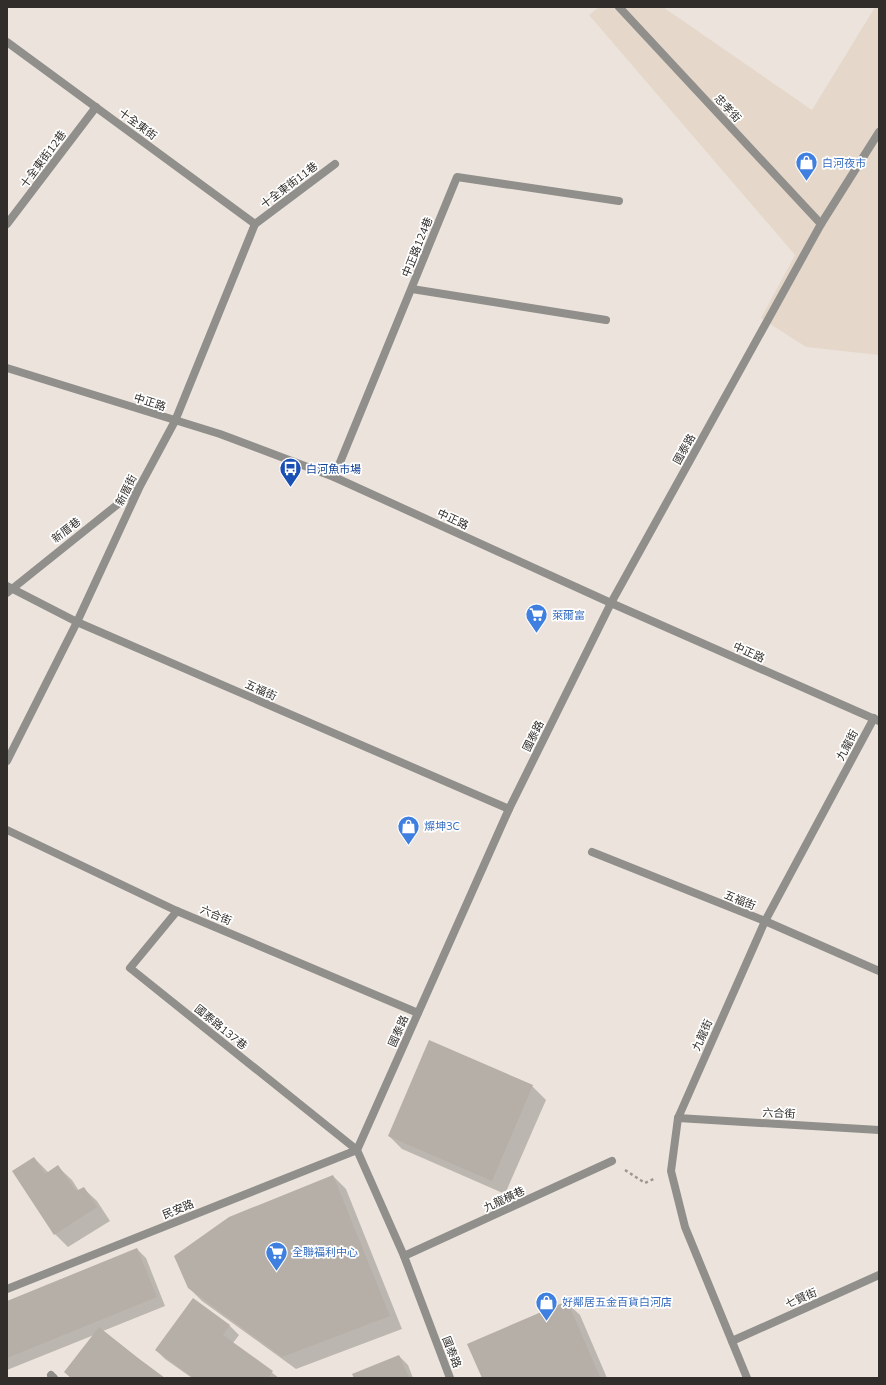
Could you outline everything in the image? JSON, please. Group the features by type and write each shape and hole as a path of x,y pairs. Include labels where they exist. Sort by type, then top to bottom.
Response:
{"street":[{"name":"忠孝街","path":"619,7 821,224"},
{"name":"十全東街","path":"7,42 255,224"},
{"name":"十全東街12巷","path":"7,224 96,107"},
{"name":"國泰路","path":"450,1378 404,1256 357,1150 509,809 611,603 821,224 879,132"},
{"name":"十全東街11巷","path":"255,224 335,164"},
{"name":"中正路124巷","path":"334,477 457,177 619,201"},
{"name":"新厝街","path":"7,762 77,622 140,486 175,421 255,224"},
{"path":"412,289 606,320"},
{"name":"中正路","path":"7,368 220,434 334,477 611,603 877,719"},
{"name":"新厝巷","path":"8,589 140,486"},
{"name":"五福街","path":"8,589 77,622 509,809"},
{"name":"九龍街","path":"747,1378 685,1227 670,1171 678,1118 765,921 877,719"},
{"name":"六合街","path":"7,830 177,911 418,1013"},
{"name":"五福街","path":"592,852 765,921 879,971"},
{"name":"國泰路137巷","path":"177,911 130,968 357,1150"},
{"name":"六合街","path":"678,1118 879,1130"},
{"name":"民安路","path":"7,1289 357,1150"},
{"name":"九龍橫巷","path":"404,1256 612,1161"},
{"name":"七賢街","path":"732,1341 879,1275"}],"path":[{"path":"612,1161 645,1183 670,1171"}],"shaded area":[{"name":"白河夜市","path":"599,7 663,7 812,110 875,7 879,7 879,355 806,347 761,318 795,255 589,15"}],"building":[{"path":"429,1040 533,1085 492,1181 388,1136"},
{"path":"34,1157 45,1174 58,1165 76,1191 84,1187 97,1207 54,1235 12,1171"},
{"name":"全聯福利中心","path":"333,1175 390,1316 282,1357 188,1288 174,1256 229,1217"},
{"path":"137,1248 157,1297 7,1358 7,1301"},
{"path":"193,1298 230,1325 223,1335 273,1371 268,1378 194,1378 155,1350"},
{"name":"好鄰居五金百貨白河店","path":"567,1301 600,1377 482,1378 467,1344"},
{"path":"99,1327 165,1378 71,1378 64,1372"},
{"path":"399,1355 409,1378 354,1378 352,1374"}],"place":[{"name":"白河夜市","path":"806,182"},
{"name":"白河魚市場","path":"291,488"},
{"name":"萊爾富","path":"537,634"},
{"name":"燦坤3C","path":"408,846"},
{"name":"全聯福利中心","path":"277,1272"},
{"name":"好鄰居五金百貨白河店","path":"547,1322"}]}
